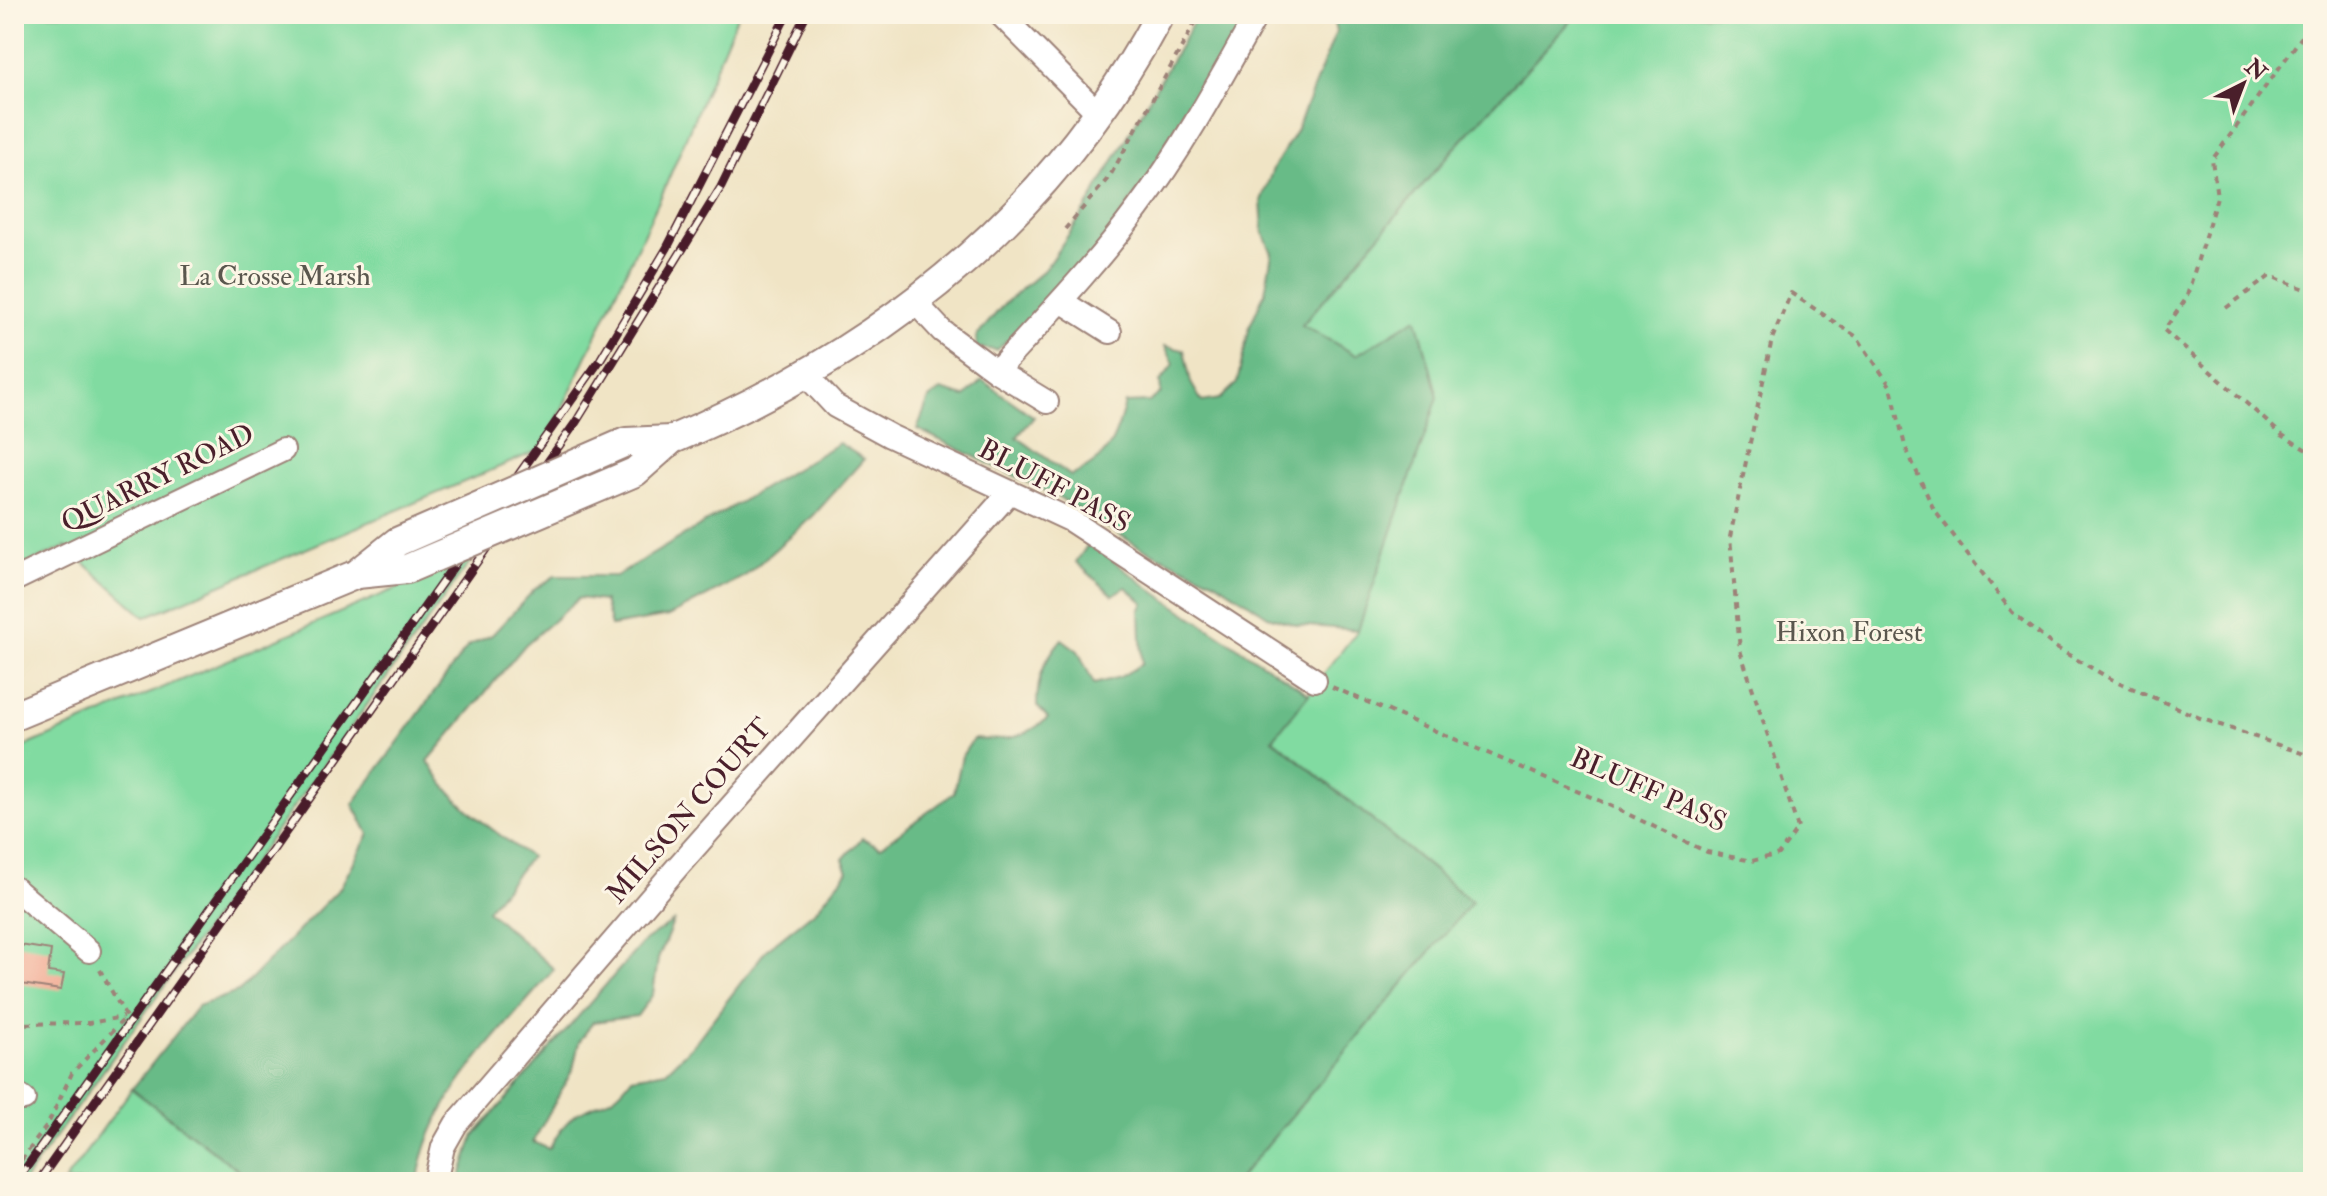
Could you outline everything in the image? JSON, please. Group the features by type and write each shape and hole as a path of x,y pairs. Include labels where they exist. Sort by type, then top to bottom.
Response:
{"main road":[{"path":"14,716 357,574 407,569 635,472 671,440 807,376 880,330 1017,209 1100,115 1160,14"}],"street":[{"path":"1000,14 1100,115"},
{"path":"996,371 1061,301 1138,208 1170,161 1257,14"},
{"path":"914,301 942,331 996,371 1047,402"},
{"path":"1061,301 1110,332"},
{"name":"BLUFF PASS","path":"807,376 835,406 890,436 1070,520 1315,680"},
{"name":"QUARRY ROAD","path":"14,580 283,450"},
{"name":"MILSON COURT","path":"435,1182 443,1147 478,1098 680,864 1010,492"},
{"path":"14,888 89,951"}],"path":[{"path":"1065,229 1110,176 1200,14"},
{"path":"2308,14 2309,27 2212,160 2217,197 2186,299 2164,330 2282,435 2313,454"},
{"path":"2226,308 2270,276 2313,292"},
{"name":"BLUFF PASS","path":"1315,680 1544,776 1707,852 1752,861 1779,854 1798,828 1740,650 1730,537 1772,339 1791,293 1857,337 1891,387 1905,446 1934,510 2012,612 2055,647 2109,678 2200,718 2313,757"},
{"path":"89,951 126,1017"},
{"path":"14,1024 89,1023 126,1017"},
{"path":"14,1170 48,1124 72,1073 126,1017"}],"green space":[{"name":"La Crosse Marsh","path":"14,14 738,14 663,192 544,448 145,617 66,547 14,570"},
{"path":"1198,14 1254,14 1200,104 1079,275 997,350 977,348 976,337 1004,304 1045,269 1086,209"},
{"path":"1332,14 1577,14 1453,150 1302,325 1356,355 1417,318 1438,397 1358,630 1296,625 1268,616 1215,581 1140,547 1060,498 917,429 929,399 941,390 965,397 982,380 1034,417 1017,437 1071,476 1094,463 1108,448 1125,403 1149,402 1161,393 1160,382 1174,364 1165,346 1184,350 1191,383 1202,402 1220,399 1237,383 1250,325 1265,292 1272,253 1263,232 1261,201 1273,169 1296,131 1336,32"},
{"name":"Hixon Forest","path":"1577,14 2313,14 2313,1182 1236,1182 1472,902 1273,739 1358,630 1356,355 1302,325 1453,150"},
{"path":"839,443 864,459 813,516 745,576 669,616 611,626 604,601 579,598 525,645 428,761 460,802 530,857 487,910 554,969 491,1042 451,1095 424,1152 418,1182 254,1182 132,1089 198,1006 238,992 340,888 369,834 353,804 468,646 492,635 535,589 555,576 616,576"},
{"path":"1089,543 1159,595 1309,694 1273,739 1472,902 1236,1182 459,1182 474,1136 644,941 673,922 658,959 653,994 637,1016 593,1022 579,1042 573,1069 533,1142 549,1149 573,1116 613,1097 632,1077 666,1071 694,1044 766,950 816,910 848,871 843,859 862,838 880,847 954,793 962,756 973,739 1013,737 1031,730 1048,718 1037,706 1038,687 1050,654 1062,639 1078,651 1094,684 1120,677 1142,664 1140,611 1144,603 1126,587 1113,595 1076,562"},
{"path":"475,555 23,1182 14,1182 14,751"},
{"path":"132,1089 254,1182 64,1182"}],"building":[{"path":"14,944 51,950 48,972 64,974 61,990 14,983"}],"railway":[{"path":"16,1182 600,360 667,248 787,14"},
{"path":"38,1182 576,422 721,187 806,14"}]}
